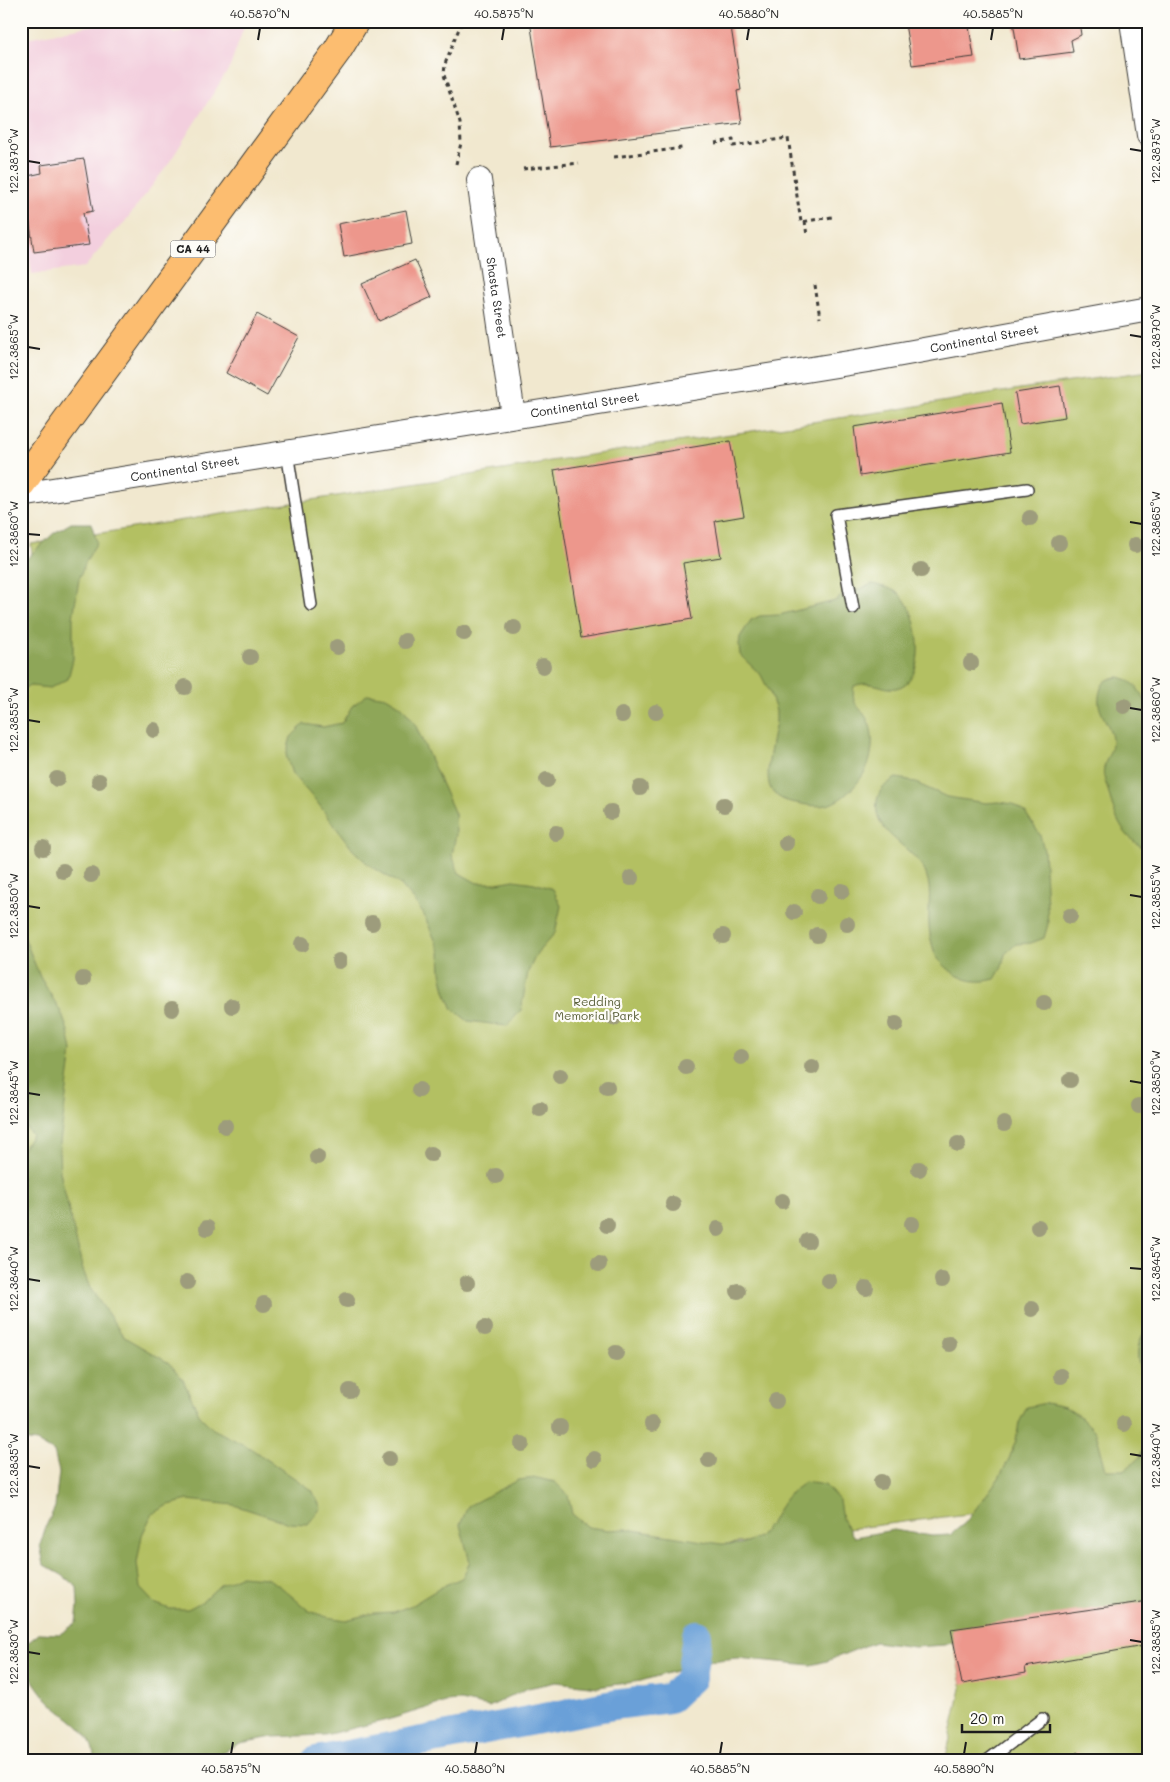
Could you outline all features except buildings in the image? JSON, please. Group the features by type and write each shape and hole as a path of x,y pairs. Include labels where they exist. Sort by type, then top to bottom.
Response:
{"highway":[{"name":"CA 44","path":"21,484 337,51 355,21"}],"street":[{"path":"1132,21 1143,62 1149,135"},
{"name":"Shasta Street","path":"479,180 513,416"},
{"name":"Continental Street","path":"21,495 874,359 1149,309"}],"lane":[{"path":"287,452 311,605"},
{"path":"852,608 836,516 1027,489"},
{"path":"987,1761 1042,1719"}],"path":[{"path":"456,165 462,143 460,123 444,75 445,64 462,21"},
{"path":"715,143 733,140 734,146 788,138 801,222 832,217"},
{"path":"614,157 682,148"},
{"path":"523,169 579,162"},
{"path":"805,222 807,236"},
{"path":"815,285 820,318"}],"shaded area":[{"path":"115,21 171,21 174,34 213,21 246,21 230,67 167,166 120,228 116,230 85,267 32,274 21,202 21,39"}],"green space":[{"name":"Redding Memorial Park","path":"1149,371 1149,1504 1000,1510 536,1568 108,1703 21,1203 21,666 42,663 31,544 540,464 543,462"},
{"path":"71,523 91,523 97,542 86,561 79,579 73,618 73,659 68,679 50,688 31,686 21,688 21,564 54,533"},
{"path":"873,584 895,591 907,604 912,615 918,642 918,656 915,669 910,679 902,686 896,688 868,684 854,686 854,701 864,714 871,728 872,739 870,759 859,781 841,798 827,805 812,806 786,801 773,792 768,775 776,711 761,675 740,655 740,637 751,620 760,616 779,615 835,601 843,595"},
{"path":"1119,677 1128,680 1136,686 1146,702 1148,712 1149,722 1144,751 1149,774 1149,851 1132,840 1121,826 1113,809 1104,776 1104,768 1112,739 1100,709 1099,696 1102,685 1106,681"},
{"path":"368,694 386,697 401,706 414,722 455,814 456,834 452,855 459,873 477,883 497,883 514,880 534,883 553,889 561,906 555,933 537,953 528,972 521,1010 507,1026 468,1021 453,1009 445,991 441,972 440,951 424,915 414,900 401,885 368,864 353,850 317,802 292,774 286,755 291,737 304,724 323,727 342,723 352,706"},
{"path":"896,778 909,780 947,797 986,803 1013,804 1025,812 1040,835 1044,850 1048,924 1044,938 1031,943 1016,944 1005,954 1002,967 995,979 984,981 968,980 950,970 936,956 929,930 927,877 915,857 888,832 881,823 877,813 879,793"},
{"path":"21,929 40,977 61,1012 68,1031 72,1051 59,1150 60,1172 83,1270 90,1288 124,1337 169,1363 182,1378 200,1416 213,1429 250,1448 312,1490 321,1508 308,1524 289,1523 234,1505 188,1500 169,1505 152,1514 142,1535 137,1563 140,1588 154,1603 170,1609 188,1609 203,1601 220,1585 240,1576 267,1578 281,1587 309,1611 327,1617 346,1620 374,1613 394,1612 412,1605 445,1585 462,1578 470,1562 460,1525 468,1506 518,1480 537,1478 555,1482 568,1495 572,1514 588,1527 608,1530 627,1529 721,1544 741,1544 759,1537 771,1523 790,1493 805,1482 825,1485 839,1500 842,1519 854,1537 893,1530 932,1536 950,1535 965,1523 999,1478 1009,1459 1016,1440 1019,1423 1027,1407 1046,1403 1065,1407 1082,1418 1096,1432 1106,1470 1125,1470 1140,1457 1146,1439 1149,1437 1149,1619 998,1627 945,1645 915,1647 875,1642 827,1661 811,1665 737,1658 709,1661 641,1681 598,1687 556,1682 528,1688 489,1707 460,1701 446,1702 391,1719 325,1735 273,1737 240,1743 205,1761 94,1761 90,1741 78,1726 43,1695 23,1664 26,1644 40,1633 60,1634 76,1623 78,1606 77,1587 62,1575 44,1565 40,1545 55,1507 59,1472 54,1452 37,1442 21,1440 21,1376 23,1376 25,1354 21,1332 21,1151 32,1135 21,1121"},
{"path":"1149,1327 1149,1387 1141,1372 1138,1349 1140,1341"},
{"path":"1149,1588 1149,1761 945,1761 962,1684 951,1629"}],"waterway":[{"path":"316,1761 613,1705 670,1698 691,1678 697,1635"}]}
